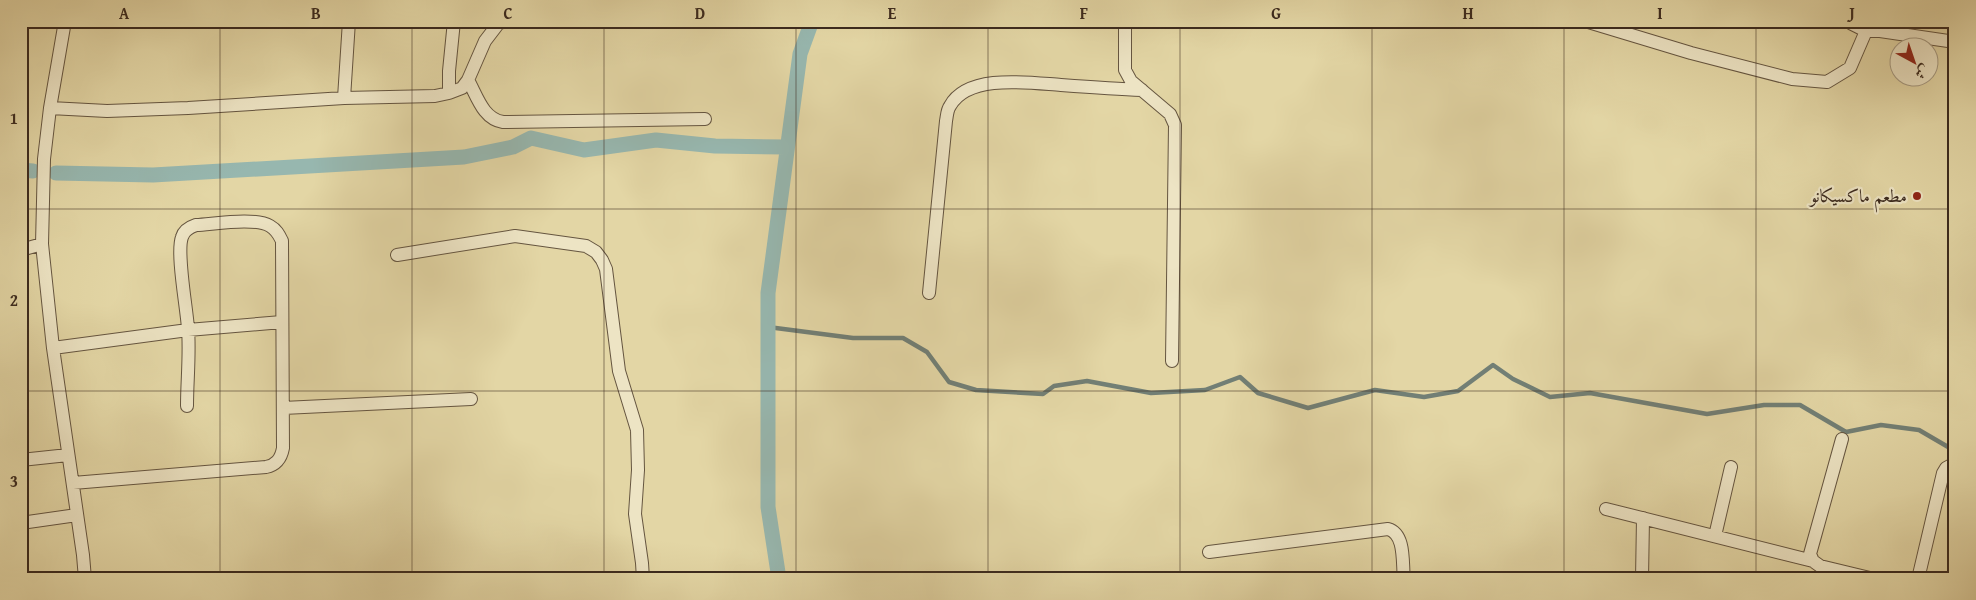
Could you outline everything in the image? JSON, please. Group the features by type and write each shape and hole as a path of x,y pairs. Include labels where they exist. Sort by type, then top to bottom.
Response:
{"street":[{"path":"66,21 50,108 44,159 42,244 53,348 85,579"},
{"path":"344,98 349,21"},
{"path":"450,93 449,71 454,21"},
{"path":"50,108 107,111 344,98 435,96 462,88 468,80 475,60 485,41 498,24 504,21"},
{"path":"1124,21 1125,70 1131,81 1170,114 1175,125 1172,361"},
{"path":"1584,21 1691,53 1783,76 1827,82 1850,68 1866,32"},
{"path":"1852,21 1852,24 1866,32 1880,32 1955,42"},
{"path":"468,80 493,121 705,118"},
{"path":"929,292 946,121 948,108 953,101 965,92 975,88 1005,82 1142,90"},
{"path":"73,483 272,466 279,460 282,455 283,408 282,242 278,232 269,226 252,222 196,224 188,228 182,235 180,243 188,330 187,406"},
{"path":"397,255 514,236 586,246 596,252 606,269 619,372 637,430 638,470 635,514 643,579"},
{"path":"21,250 42,244"},
{"path":"53,348 188,330 282,322"},
{"path":"283,408 471,399"},
{"path":"1813,562 1810,549 1842,439"},
{"path":"21,460 68,454"},
{"path":"1918,579 1943,473 1946,468 1955,463"},
{"path":"1715,536 1731,467"},
{"path":"1606,509 1874,579"},
{"path":"21,523 77,515"},
{"path":"1642,579 1643,518"},
{"path":"1209,552 1388,529 1395,533 1400,540 1404,579"}],"waterway":[{"path":"779,579 768,507 768,293 800,54 812,21"},
{"path":"56,173 153,175 464,157 513,147 531,138 584,150 656,140 715,146 787,147"},
{"path":"21,170 33,171"},
{"path":"768,327 853,338 903,338 927,352 949,382 976,390 1043,394 1054,386 1087,381 1151,393 1205,390 1240,377 1258,393 1308,408 1375,390 1424,397 1458,391 1493,365 1513,379 1550,397 1590,393 1707,414 1764,405 1800,405 1846,432 1881,425 1919,430 1955,451"}],"place":[{"name":"مطعم ماكسيكانو","path":"1917,196"}]}
